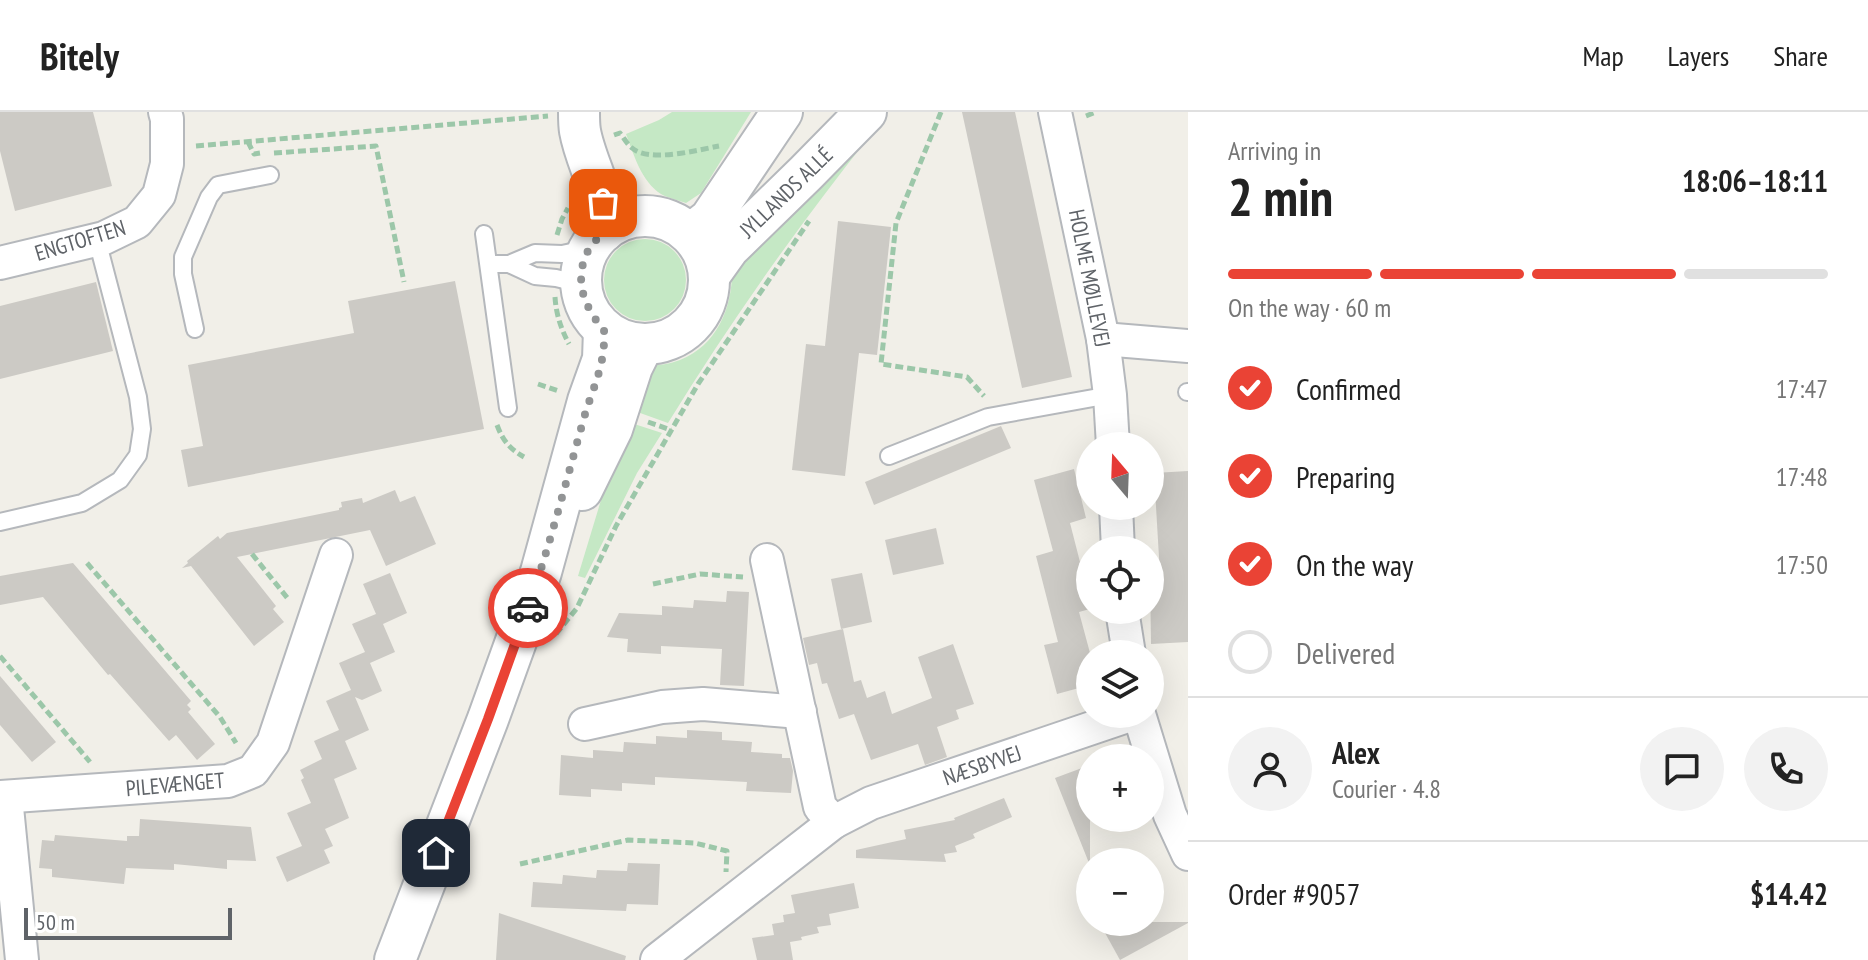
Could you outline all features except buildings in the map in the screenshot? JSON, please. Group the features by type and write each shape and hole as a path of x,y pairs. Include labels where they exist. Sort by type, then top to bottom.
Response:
{"street":[{"name":"ENGTOFTEN","path":"0,263 97,240 137,222 159,195 167,164 165,112"},
{"path":"600,112 627,191 635,207 647,216"},
{"name":"JYLLANDS ALLÉ","path":"687,231 696,230 710,219 782,112"},
{"name":"JYLLANDS ALLÉ","path":"709,276 729,248 866,112"},
{"name":"HOLME MØLLEVEJ","path":"1055,112 1103,339 1112,432"},
{"path":"565,119 580,131 603,203 605,218 591,254 584,301 592,316 615,337 643,345 674,338 688,329 699,316 709,290 706,259 687,231 675,223 647,216 617,223 591,254"},
{"path":"395,960 541,572 588,401 603,359 604,330"},
{"path":"1103,339 1188,346"},
{"path":"541,572 612,429 632,367 643,345"},
{"name":"PILEVÆNGET","path":"22,960 3,797 228,781 253,771 273,743 336,555"},
{"path":"769,569 820,807 834,822"},
{"path":"585,724 662,707 703,704 800,712"},
{"name":"NÆSBYVEJ","path":"657,960 834,822 871,803 1092,728"},
{"path":"1145,728 1179,810 1188,854"}],"lane":[{"path":"195,329 183,274 183,257 209,197 218,185 270,175"},
{"path":"484,234 508,408"},
{"path":"0,522 82,503 120,480 138,455 142,429 138,397 97,240"},
{"path":"489,264 509,264 535,253 591,254"},
{"path":"509,264 535,276 556,278 591,254"},
{"path":"889,456 988,417 1110,395"}],"path":[{"path":"941,112 896,223 881,364 967,377 1000,415"},
{"path":"167,149 549,116 565,119"},
{"path":"248,142 254,154 376,146 404,282"},
{"path":"548,645 577,608 616,526 698,384 811,217"},
{"path":"252,554 312,627"},
{"path":"87,563 220,717 253,771"},
{"path":"653,584 700,574 769,569"},
{"path":"0,656 112,789"},
{"path":"520,864 628,840 695,843 727,851 726,872 741,894"}],"green space":[{"path":"672,112 751,112 701,193 686,203 654,189 639,167 626,134"},
{"path":"869,137 764,277 668,423 629,409 649,366 680,360 704,345 713,334 726,310 732,268"},
{"path":"645,239 661,242 674,251 683,264 686,280 683,296 674,309 661,318 645,321 629,318 616,309 607,296 604,280 607,264 616,251 629,242"},
{"path":"625,421 662,433 637,473 585,578 578,576"}],"way so far":[{"path":"528,608 603,359 604,330 584,301 581,284 582,267 590,248 604,231 603,203"}],"route":[{"path":"436,853 528,608"}]}
